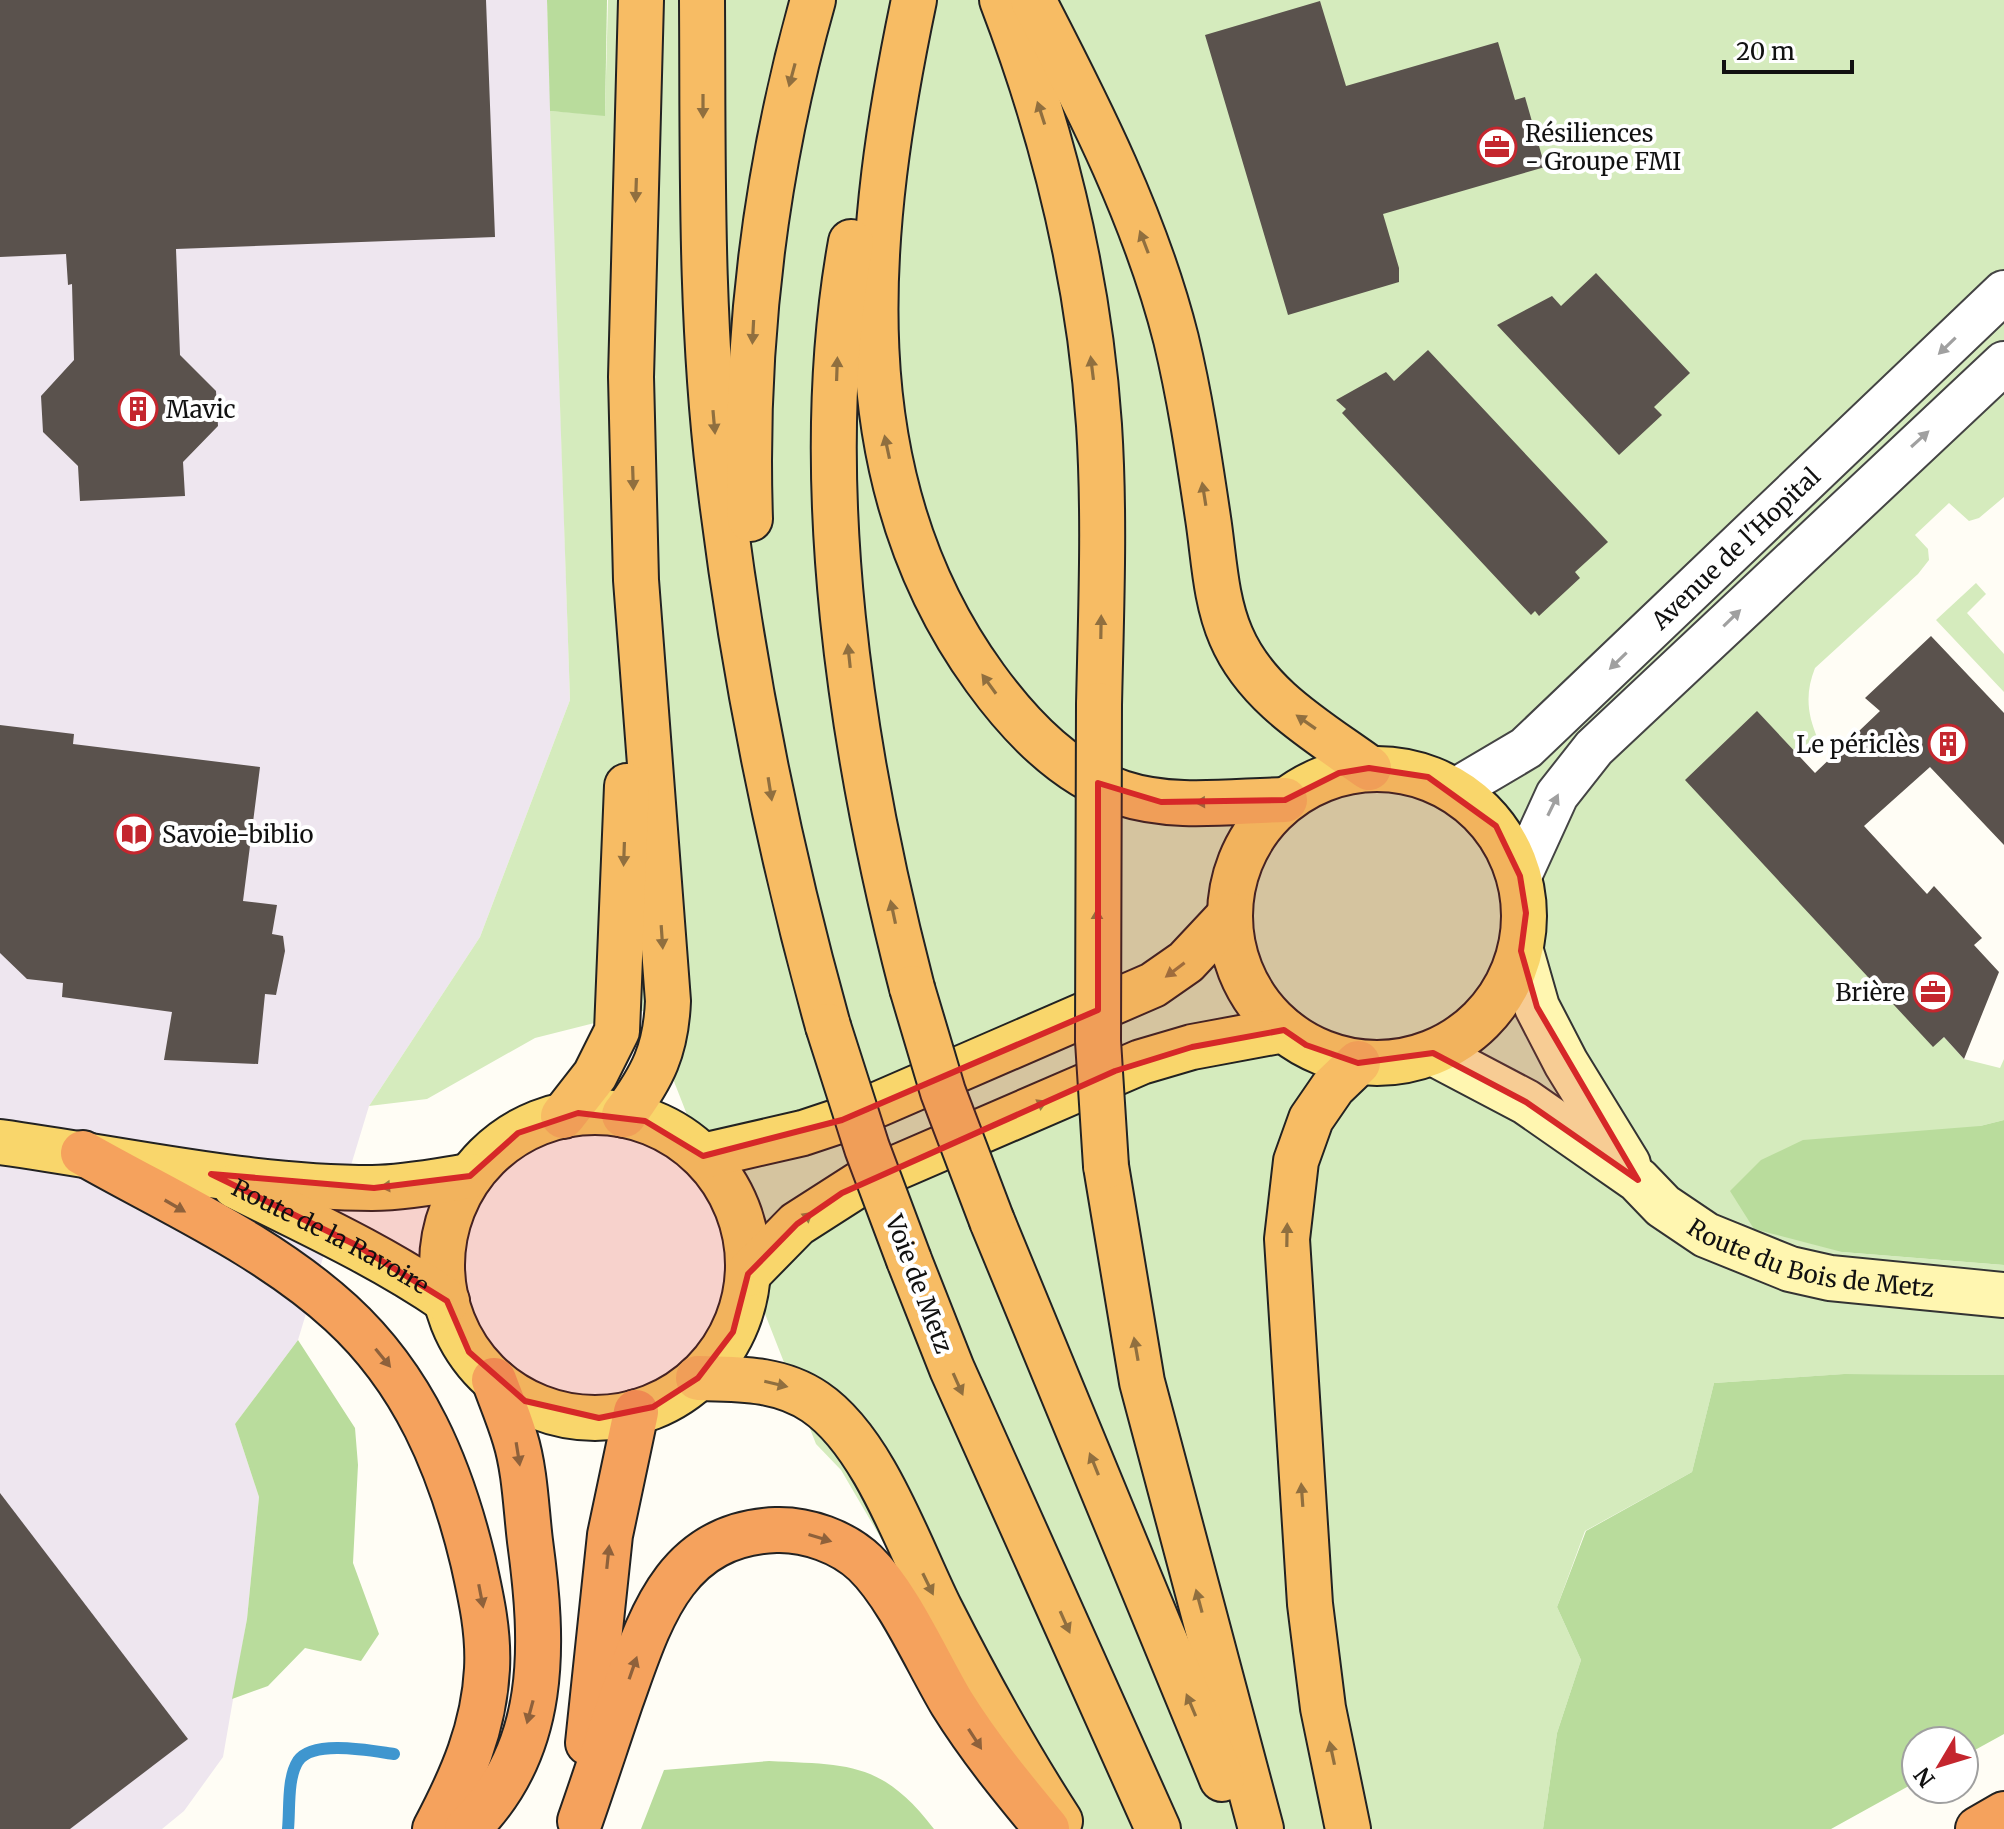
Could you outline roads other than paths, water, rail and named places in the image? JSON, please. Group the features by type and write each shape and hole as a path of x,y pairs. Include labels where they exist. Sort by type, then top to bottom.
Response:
{"highway":[{"path":"624,1115 644,1088 663,1050 668,1001 636,580 631,377 641,0"},
{"path":"702,0 710,368 719,475 757,712"},
{"path":"757,712 748,449 754,315 773,168 789,83 813,0"},
{"path":"914,0 894,97 881,185 873,300 874,351 887,446 900,502 936,595 976,666 998,697 1025,728 1094,781 1120,792 1161,802 1285,800"},
{"path":"914,0 871,142 846,267 839,331 835,445 840,557 863,760 912,988 943,1092 992,1221 1243,1829"},
{"path":"1002,0 1052,148 1068,209 1099,424 1102,561 1098,1041 1106,1166 1142,1382 1261,1829"},
{"path":"1033,0 1119,176 1151,259 1176,339 1216,586 1231,636 1282,706 1369,768"},
{"path":"563,1116 595,1075 617,1031 636,580"},
{"name":"Voie de Metz","path":"757,712 777,829 828,1026 867,1148 952,1369 1158,1829"},
{"path":"1348,1829 1323,1708 1310,1604 1287,1239 1296,1161 1311,1119 1333,1087 1358,1063"},
{"path":"83,1153 266,1257 322,1297 389,1365 429,1429 465,1527 487,1642 480,1719 466,1771 435,1829"},
{"path":"698,1378 785,1385 826,1410 848,1435 882,1491 1005,1733 1065,1829"},
{"path":"467,1829 494,1795 524,1736 533,1705 541,1653 535,1580 516,1440 494,1380"},
{"path":"578,1825 610,1535 636,1412"},
{"path":"578,1825 643,1640 671,1585 707,1549 754,1531 782,1530 833,1542 864,1563 985,1754 1047,1829"},
{"path":"1978,1829 2004,1814"}],"main road":[{"path":"1369,768 1399,769 1428,777 1455,790 1496,826 1520,876 1526,913 1521,951 1509,984 1490,1013 1464,1037 1433,1053 1396,1063 1358,1063 1306,1045 1284,1030 1265,1012 1239,967 1230,915 1233,882 1244,851 1262,823 1285,800 1311,783 1339,773 1369,768"},
{"path":"703,1156 803,1133 842,1120 1133,995 1186,962 1230,915"},
{"name":"Route du Bois de Metz","path":"1521,951 1545,1021 1638,1180"},
{"path":"748,1274 797,1224 861,1183 1128,1066 1192,1047 1284,1030"},
{"name":"Route du Bois de Metz","path":"1433,1053 1526,1102 1638,1180 1663,1206 1706,1235 1790,1269 1830,1278 2004,1295"},
{"path":"593,1112 624,1115 666,1130 703,1156 734,1202 745,1238 748,1274 733,1332 698,1378 669,1399 636,1412 599,1418 561,1414 525,1401 494,1380 464,1344 447,1301 443,1245 452,1209 470,1176 504,1141 533,1125 563,1116 593,1112"},
{"name":"Route de la Ravoire","path":"0,1142 211,1174 374,1188 470,1176"},
{"name":"Route de la Ravoire","path":"211,1174 356,1245 447,1301"}],"street":[{"name":"Avenue de l'Hopital","path":"1455,790 1535,740 2004,292"},
{"name":"Avenue de l'Hopital","path":"1520,876 1557,795 1594,748 2004,363"}],"waterway":[{"path":"288,1829 292,1776 298,1761 306,1754 329,1748 394,1754"}],"place":[{"name":"Résiliences - Groupe FMI","path":"1497,147"},
{"name":"Mavic","path":"138,409"},
{"name":"Le périclès","path":"1948,744"},
{"name":"Savoie-biblio","path":"134,834"},
{"name":"Brière","path":"1933,992"}]}
